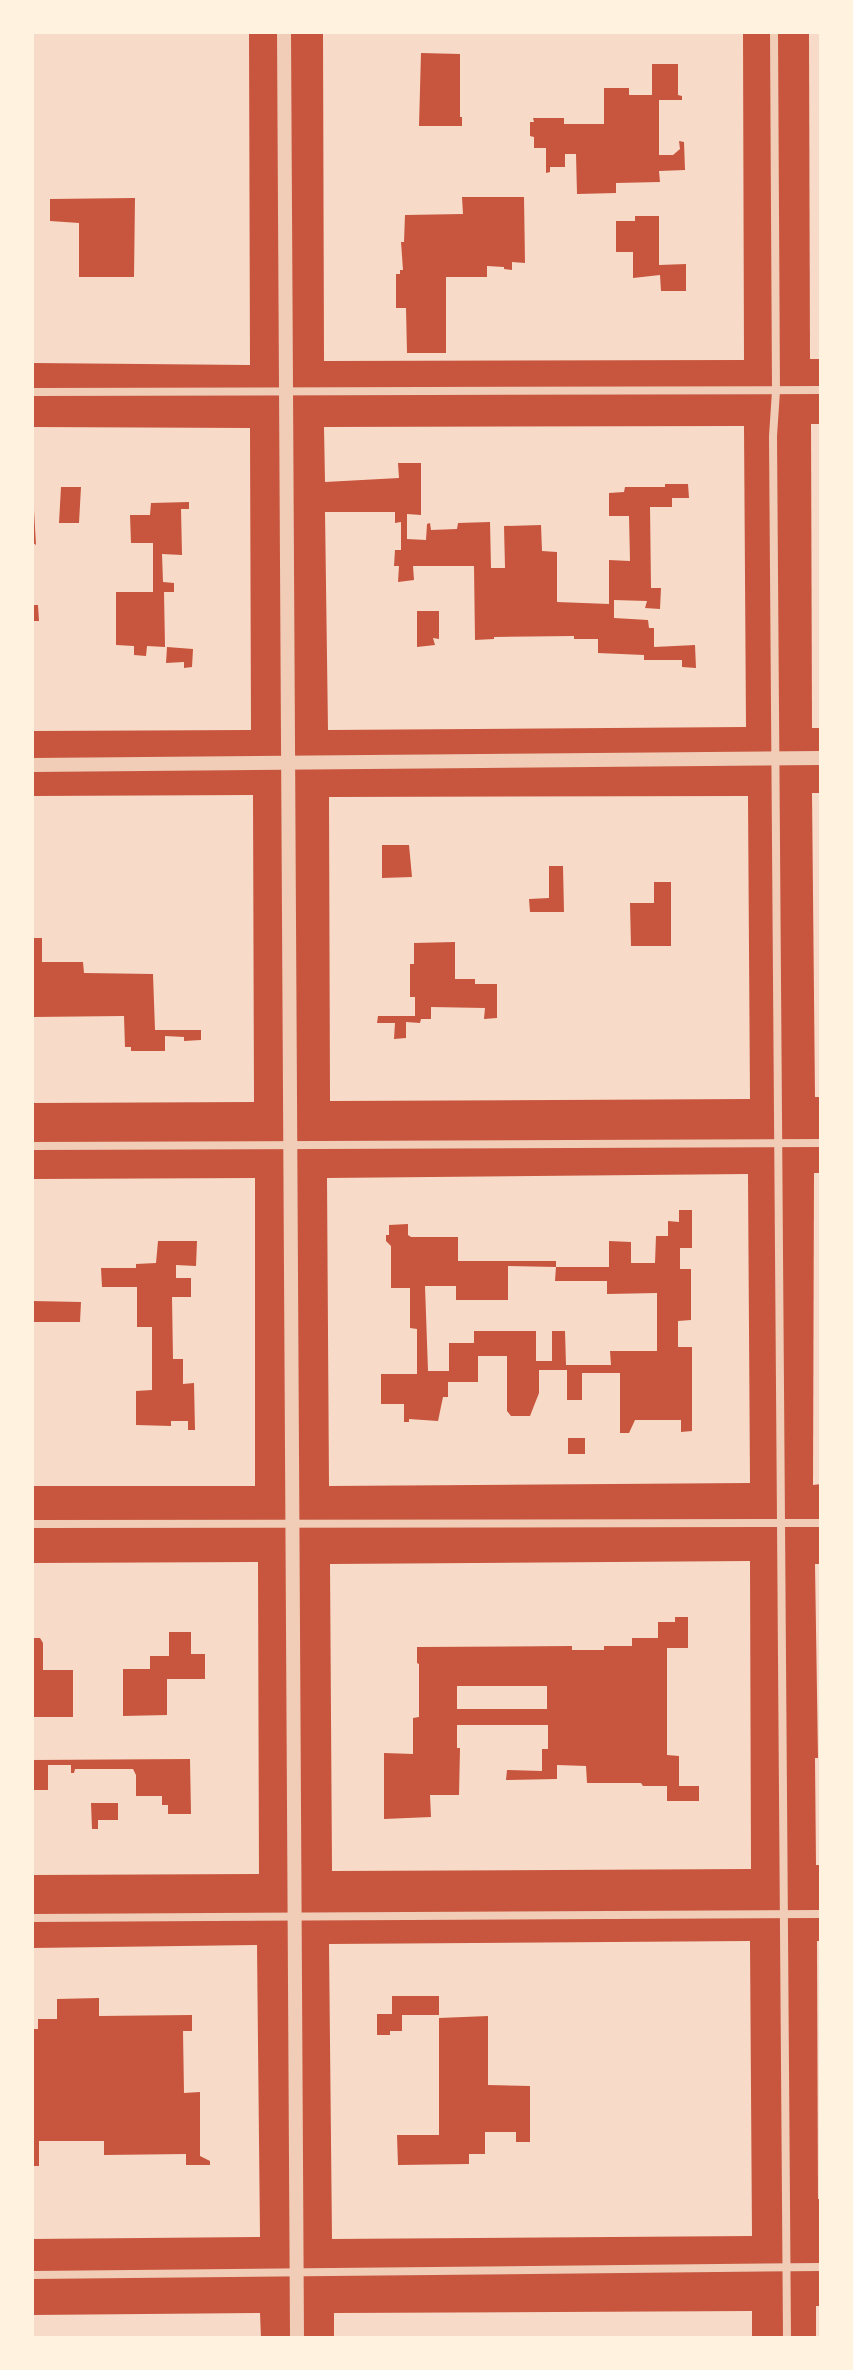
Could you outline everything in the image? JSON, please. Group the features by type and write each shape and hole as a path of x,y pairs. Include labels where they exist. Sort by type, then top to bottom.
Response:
{"street":[{"path":"284,32 297,2338"},
{"path":"774,32 776,391 773,436 787,2338"},
{"path":"32,392 821,390"},
{"path":"32,765 821,758"},
{"path":"32,1146 821,1143"},
{"path":"32,1524 821,1523"},
{"path":"32,1918 821,1914"},
{"path":"32,2275 821,2267"}],"building":[{"path":"32,32 249,32 250,365 32,363","holes":["135,198 134,277 79,277 79,223 50,221 50,199"]},
{"path":"323,32 743,32 744,360 324,361","holes":["421,53 460,54 462,126 419,126","652,64 678,64 678,95 682,96 682,100 659,100 659,155 673,155 680,149 679,141 684,142 685,170 659,171 660,182 616,183 616,193 577,194 576,154 565,154 565,167 550,167 550,172 546,173 546,148 534,148 534,137 530,136 533,118 564,118 564,124 604,124 604,88 629,88 629,95 652,95","462,197 524,197 525,263 512,262 512,270 487,266 487,277 446,277 446,353 407,353 406,308 396,308 396,274 403,270 401,242 404,242 405,215 463,214","635,216 659,216 659,265 686,264 686,291 661,291 660,275 633,278 633,252 616,252 616,221 635,221"]},
{"path":"809,32 821,32 821,359 810,359"},
{"path":"811,424 821,424 821,728 812,728"},
{"path":"744,426 746,727 328,730 325,512 395,512 395,523 401,522 401,550 395,550 394,566 399,566 398,582 414,580 413,566 474,566 475,640 574,636 574,639 598,639 598,653 644,655 644,660 682,660 682,667 696,668 695,645 654,647 654,628 649,628 648,620 614,618 614,600 647,601 645,608 660,609 661,588 651,588 650,507 672,507 672,498 689,498 688,484 625,487 624,492 609,493 609,516 629,516 630,561 609,560 609,604 557,602 557,552 542,551 541,525 504,526 505,568 491,568 490,522 458,523 457,529 431,530 430,523 427,524 426,540 407,539 407,514 421,515 421,463 398,463 399,478 325,482 324,427","holes":["417,611 439,611 439,639 433,638 435,645 417,647"]},
{"path":"32,427 250,428 251,730 32,731 32,621 39,621 38,605 32,605 32,542 36,545 32,510","holes":["61,487 81,487 79,523 59,523","189,502 189,509 181,509 182,555 162,554 163,582 174,583 174,592 164,592 165,647 147,646 146,656 134,655 134,646 116,645 116,592 153,592 153,543 131,543 130,515 150,515 151,503","167,647 193,649 192,667 184,668 184,662 166,663"]},
{"path":"812,793 821,793 821,1097 815,1097"},
{"path":"253,795 254,1102 32,1103 32,1017 124,1016 125,1047 131,1047 131,1051 165,1051 165,1036 184,1037 184,1041 201,1040 201,1030 155,1030 153,974 84,973 83,962 42,962 42,938 32,938 32,796"},
{"path":"748,796 750,1099 330,1101 329,797","holes":["382,845 409,845 412,877 382,878","549,866 563,866 564,912 530,912 529,899 549,898","654,882 671,882 671,946 631,946 630,903 654,903","455,942 455,979 475,979 475,984 497,984 497,1018 484,1019 485,1008 431,1007 431,1019 421,1019 420,1023 406,1022 406,1038 394,1039 395,1023 377,1023 378,1016 415,1016 415,997 410,997 410,964 414,964 414,943"]},
{"path":"814,1173 821,1173 821,1484 813,1485"},
{"path":"748,1174 750,1483 329,1486 327,1178","holes":["679,1210 692,1210 692,1248 680,1248 680,1269 691,1269 691,1320 678,1321 678,1347 692,1347 692,1431 681,1432 681,1420 635,1420 629,1433 620,1433 620,1373 582,1373 582,1400 567,1400 567,1370 539,1370 539,1393 530,1416 511,1416 507,1411 507,1356 478,1356 478,1382 448,1382 448,1397 443,1397 438,1421 409,1419 409,1422 404,1422 404,1404 381,1404 381,1374 417,1374 417,1329 410,1328 410,1288 391,1288 391,1246 386,1241 389,1225 408,1224 408,1235 411,1237 458,1237 458,1261 556,1261 556,1267 609,1267 609,1241 631,1242 631,1263 655,1263 656,1236 668,1236 668,1221 679,1222","568,1438 585,1438 585,1454 568,1454"]},
{"path":"255,1178 255,1486 32,1486 32,1322 80,1322 81,1302 32,1301 32,1179","holes":["158,1241 197,1241 196,1266 176,1265 176,1278 191,1278 191,1297 172,1297 173,1359 183,1359 183,1384 194,1383 195,1430 188,1430 188,1421 171,1421 171,1426 136,1425 136,1391 152,1390 152,1327 137,1327 137,1287 102,1287 101,1268 136,1268 136,1264 156,1263"]},
{"path":"508,1266 556,1267 555,1281 607,1281 607,1294 657,1293 657,1351 610,1351 611,1365 566,1365 565,1331 552,1331 552,1361 536,1361 536,1331 474,1331 474,1343 449,1343 449,1371 428,1371 425,1286 456,1286 456,1300 508,1300"},
{"path":"750,1561 751,1869 332,1871 330,1564","holes":["675,1617 688,1617 688,1648 667,1648 667,1755 679,1756 679,1786 699,1786 699,1801 667,1801 667,1786 587,1783 586,1766 557,1765 557,1779 506,1780 507,1770 542,1771 542,1749 548,1749 548,1725 457,1725 459,1795 430,1795 431,1817 384,1819 384,1753 413,1754 413,1718 419,1717 417,1647 572,1646 572,1650 604,1650 604,1646 632,1646 632,1638 658,1638 658,1622 675,1622"]},
{"path":"258,1562 259,1874 32,1875 32,1790 48,1790 48,1765 71,1765 71,1773 75,1769 133,1769 136,1796 162,1796 162,1805 168,1805 168,1814 191,1814 190,1759 32,1760 32,1717 73,1717 73,1670 43,1670 43,1643 40,1638 32,1638 32,1563","holes":["169,1632 191,1632 191,1654 205,1654 205,1679 167,1679 167,1715 123,1716 123,1669 150,1669 150,1656 169,1656","91,1803 118,1803 118,1820 98,1820 98,1829 92,1829"]},
{"path":"815,1564 821,1564 821,1865 816,1865"},
{"path":"457,1686 547,1686 547,1709 457,1709"},
{"path":"750,1941 752,2236 332,2239 329,1944","holes":["392,1996 439,1996 439,2015 402,2015 402,2031 377,2035 377,2014 392,2014","488,2016 488,2085 530,2086 530,2142 516,2142 516,2132 485,2132 485,2154 469,2154 469,2164 398,2165 397,2135 439,2135 439,2018"]},
{"path":"817,1941 821,1941 821,2199 818,2199"},
{"path":"257,1945 260,2237 32,2239 32,2166 39,2166 39,2141 104,2141 104,2155 186,2154 186,2165 210,2165 210,2161 200,2156 200,2092 184,2093 183,2031 192,2031 192,2015 99,2016 99,1998 57,1999 57,2019 38,2019 38,2029 32,2029 32,1948"},
{"path":"816,2306 821,2306 821,2338 816,2338"},
{"path":"752,2311 752,2338 334,2338 334,2313"},
{"path":"260,2313 261,2338 32,2338 32,2315"}]}
